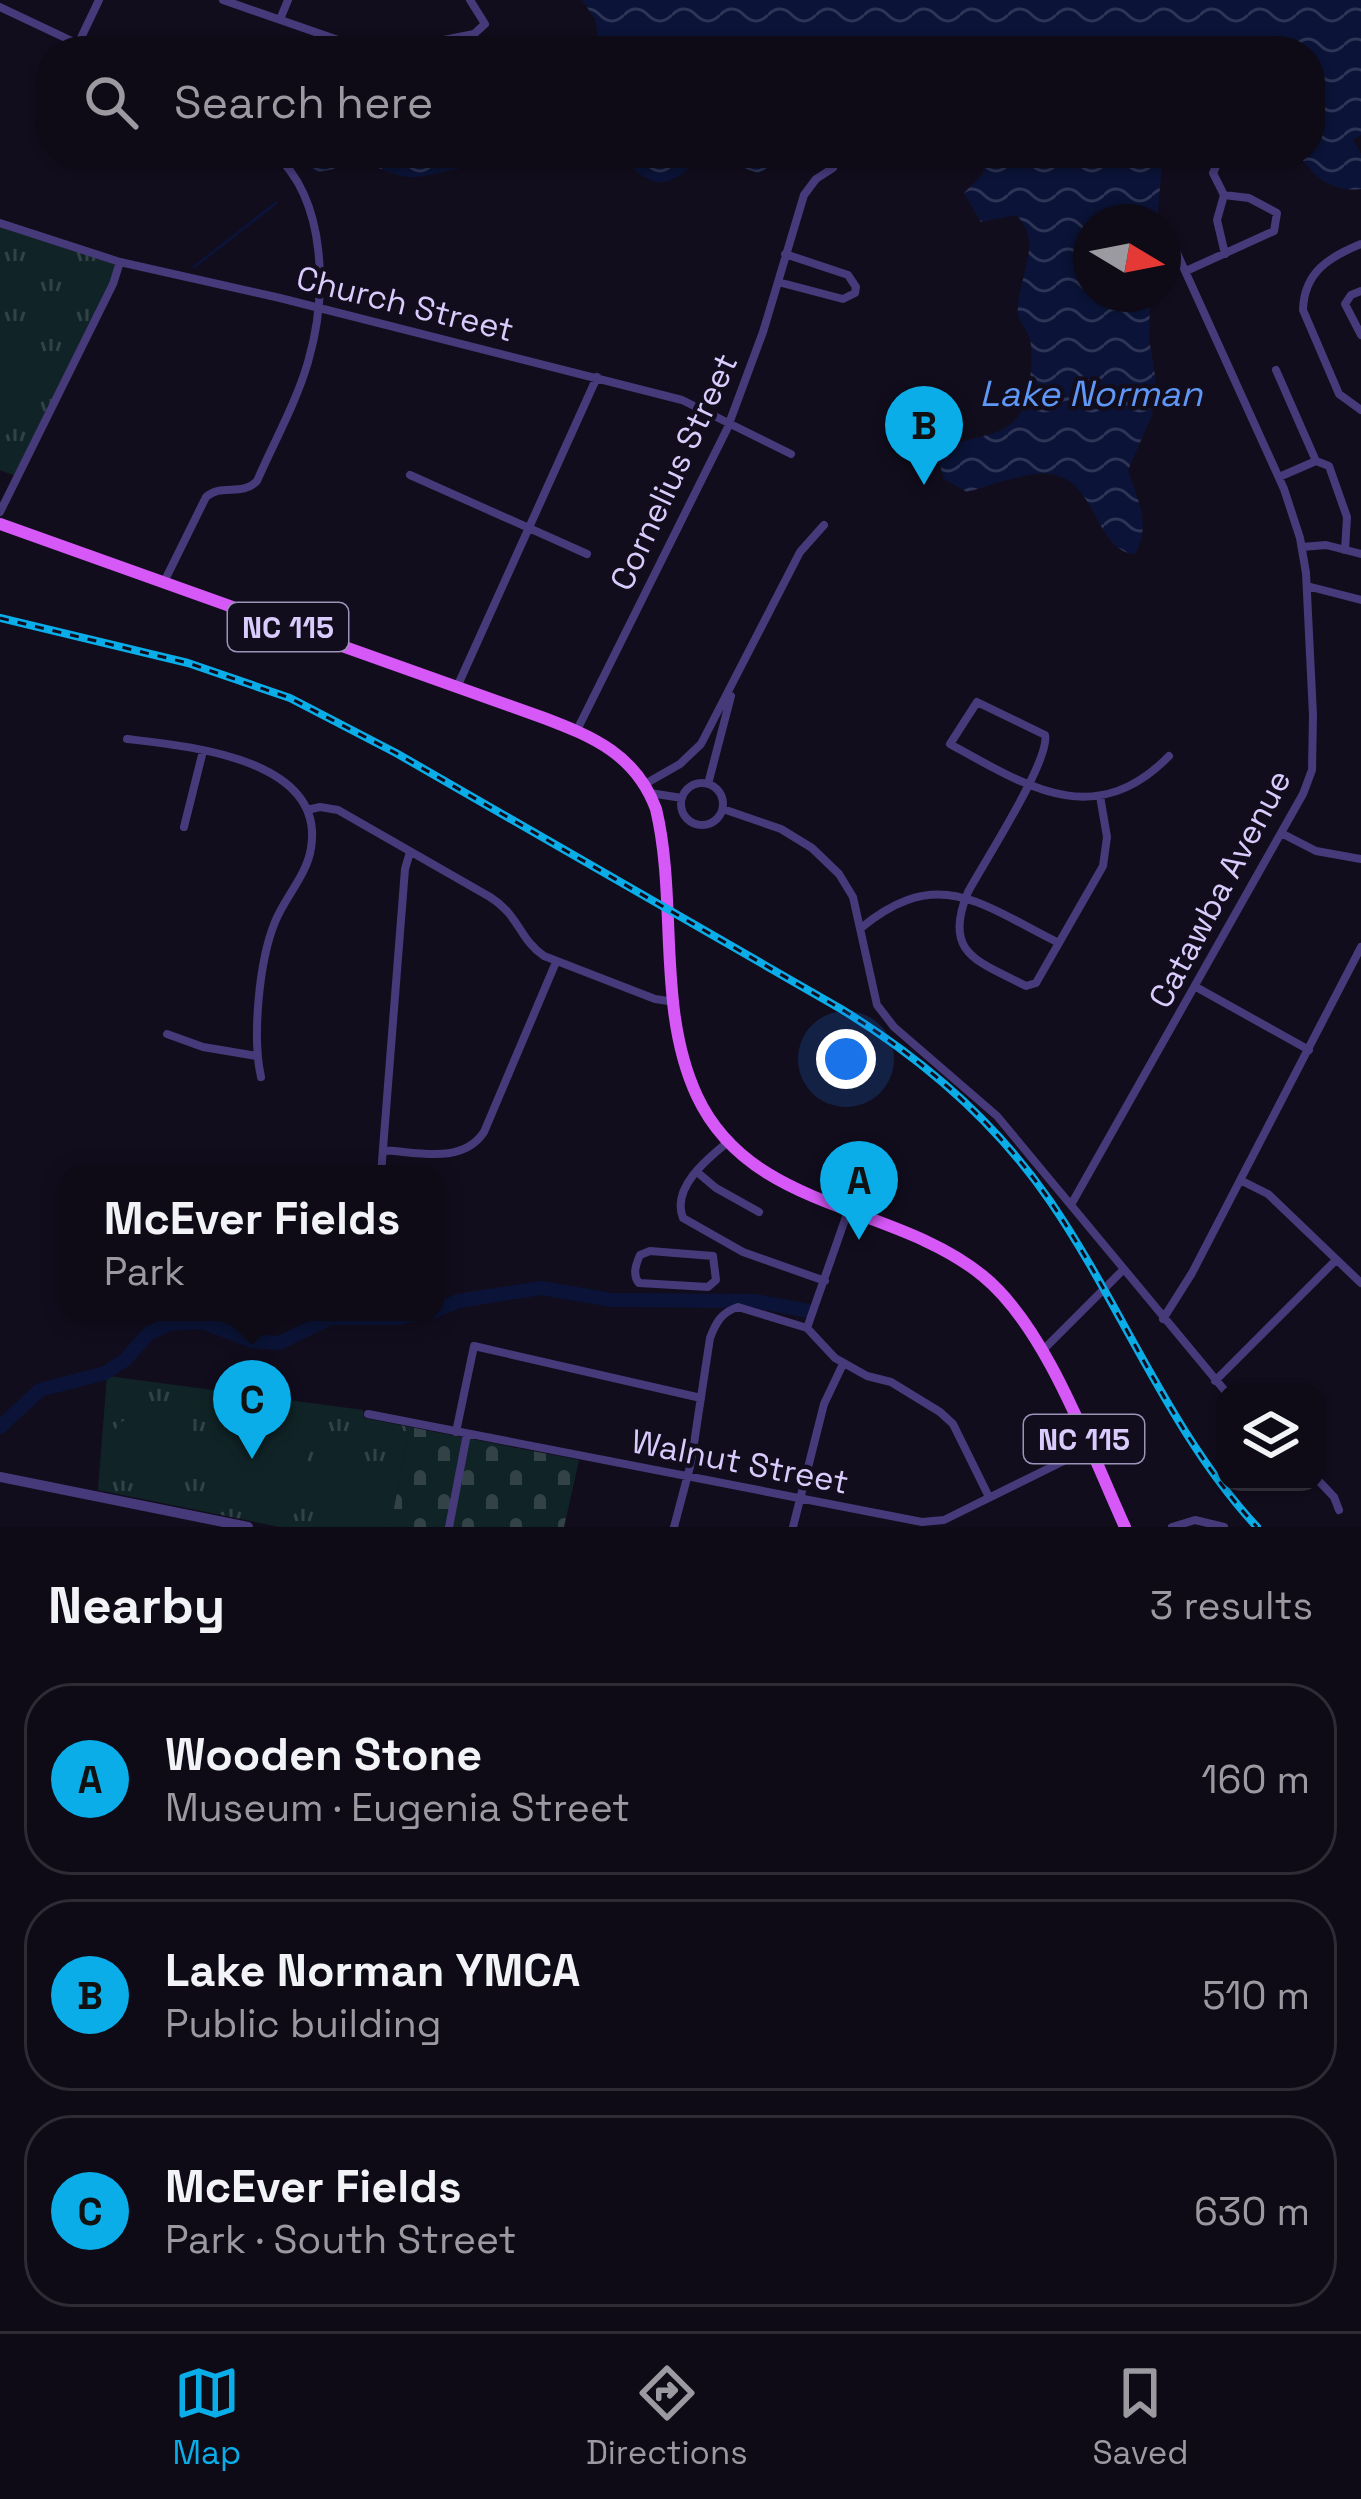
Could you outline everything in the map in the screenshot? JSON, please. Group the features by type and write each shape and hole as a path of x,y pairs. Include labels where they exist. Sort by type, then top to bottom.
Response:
{"main road":[{"name":"NC 115","path":"0,524 577,730 612,748 648,789 658,818 676,1002 690,1078 703,1107 728,1142 768,1176 937,1245 975,1270 1017,1311 1043,1350 1125,1527"}],"street":[{"path":"82,36 99,0"},
{"path":"223,0 327,36"},
{"path":"281,17 288,0"},
{"path":"463,36 485,24 470,0"},
{"path":"0,7 61,36"},
{"path":"164,582 209,494 244,490 256,481 307,365 316,307 314,218 301,184 287,168"},
{"name":"Cornelius Street","path":"577,730 729,423 804,194 833,168"},
{"path":"1216,168 1224,195 1217,220 1225,254"},
{"path":"1186,271 1274,231 1278,218 1274,209 1224,195"},
{"name":"Church Street","path":"0,223 120,262 682,400 791,454"},
{"path":"1361,244 1327,261 1315,272 1303,296 1303,310 1340,394 1361,410"},
{"path":"778,282 843,299 855,293 848,275 785,254"},
{"name":"Catawba Avenue","path":"1072,1204 1312,770 1302,548 1279,477 1181,261"},
{"path":"0,512 120,262"},
{"path":"1361,291 1346,304 1361,335"},
{"path":"1276,370 1316,461 1331,469 1346,513 1345,550"},
{"path":"457,687 597,377"},
{"path":"1279,477 1316,461"},
{"path":"410,476 587,554"},
{"path":"1346,513 1357,510"},
{"path":"648,789 692,754 800,552 824,524"},
{"path":"1302,548 1326,545 1361,554"},
{"path":"1307,586 1361,600"},
{"path":"707,784 736,678"},
{"path":"1100,796 1107,837 1105,860 1036,983 1025,986 972,958 959,943 957,930 965,898 1027,787 1048,747 1045,735 977,701 950,744 1027,787 1060,797 1100,796 1136,782 1169,756"},
{"path":"127,739 203,751 270,772 298,794 307,810 312,845 269,939 256,1055 261,1077"},
{"path":"184,827 203,751"},
{"path":"707,784 720,793 723,808 714,823 697,825 684,814 682,798 689,788 707,784"},
{"path":"648,789 682,798"},
{"path":"723,808 781,830 812,848 839,874 853,898 878,1005 894,1027 982,1101 1215,1382 1336,1260"},
{"path":"307,810 338,810 506,907 530,945 556,962 655,999 676,1002"},
{"path":"1281,833 1322,853 1361,859"},
{"path":"382,1165 404,869 410,851"},
{"path":"861,928 882,910 910,897 938,893 965,898 1058,943"},
{"path":"1163,1319 1361,947"},
{"path":"383,1150 454,1154 475,1144 556,962"},
{"path":"1196,987 1309,1050"},
{"path":"167,1034 203,1047 256,1055"},
{"path":"728,1142 684,1191 683,1218 721,1240 825,1281"},
{"path":"697,1172 759,1212"},
{"path":"1240,1180 1268,1194 1361,1283"},
{"path":"807,1328 848,1210"},
{"path":"713,1256 650,1251 640,1255 635,1279 644,1285 708,1287 716,1280 713,1256 721,1240"},
{"path":"1043,1350 1124,1269"},
{"path":"674,1527 710,1338 727,1311 752,1309 807,1328 843,1364 891,1382 950,1420 989,1497"},
{"path":"456,1432 474,1346 701,1398"},
{"path":"793,1527 824,1404 843,1364"},
{"name":"Walnut Street","path":"368,1414 913,1524 944,1520 1088,1449"},
{"path":"449,1527 467,1434"},
{"path":"0,1477 248,1527"},
{"path":"1325,1488 1339,1510"},
{"path":"1172,1527 1195,1520 1224,1527"}],"green space":[{"path":"0,224 120,262 16,476 0,470"},
{"path":"0,355 40,372 42,378 26,413 0,439"},
{"path":"107,1376 363,1410 364,1418 410,1427 390,1527 280,1527 98,1490"},
{"path":"158,1407 182,1414 191,1423 184,1495 179,1498 108,1476 106,1450 115,1429 133,1415"},
{"path":"271,1407 287,1410 312,1425 296,1513 289,1518 205,1489 207,1457 219,1433 241,1415"},
{"path":"410,1427 579,1460 564,1527 390,1527"},
{"path":"349,1459 372,1467 386,1483 390,1504 384,1527 321,1527 311,1520 330,1462"}],"water":[{"path":"582,0 1361,0 1361,135 1353,140 1361,154 1361,189 1341,188 1309,168 1325,168 1325,36 598,36 595,19"},
{"path":"378,168 459,168 428,175 397,175"},
{"path":"633,168 690,168 661,182"},
{"name":"Lake Norman","path":"984,168 1162,168 1159,204 1073,204 1073,312 1150,312 1157,388 1152,415 1128,470 1143,522 1135,554 1111,541 1087,501 1066,479 1031,475 967,492 944,479 937,455 957,443 1002,430 1020,414 1032,356 1018,314 1029,250 1025,226 1016,215 981,222 964,193"}],"waterway":[{"path":"194,267 276,203"},
{"path":"444,1307 541,1288 612,1300 755,1301 809,1311"},
{"path":"0,1427 40,1390 105,1373 125,1360 149,1333 170,1324 202,1322 252,1341 279,1343 325,1321"}],"railway":[{"path":"0,618 188,663 290,698 396,753 841,1009 901,1049 981,1118 1029,1172 1076,1241 1198,1451 1257,1527"}],"place":[{"name":"Lake Norman YMCA","path":"924,485"},
{"name":"Wooden Stone","path":"859,1240"},
{"name":"McEver Fields","path":"252,1459"}]}
